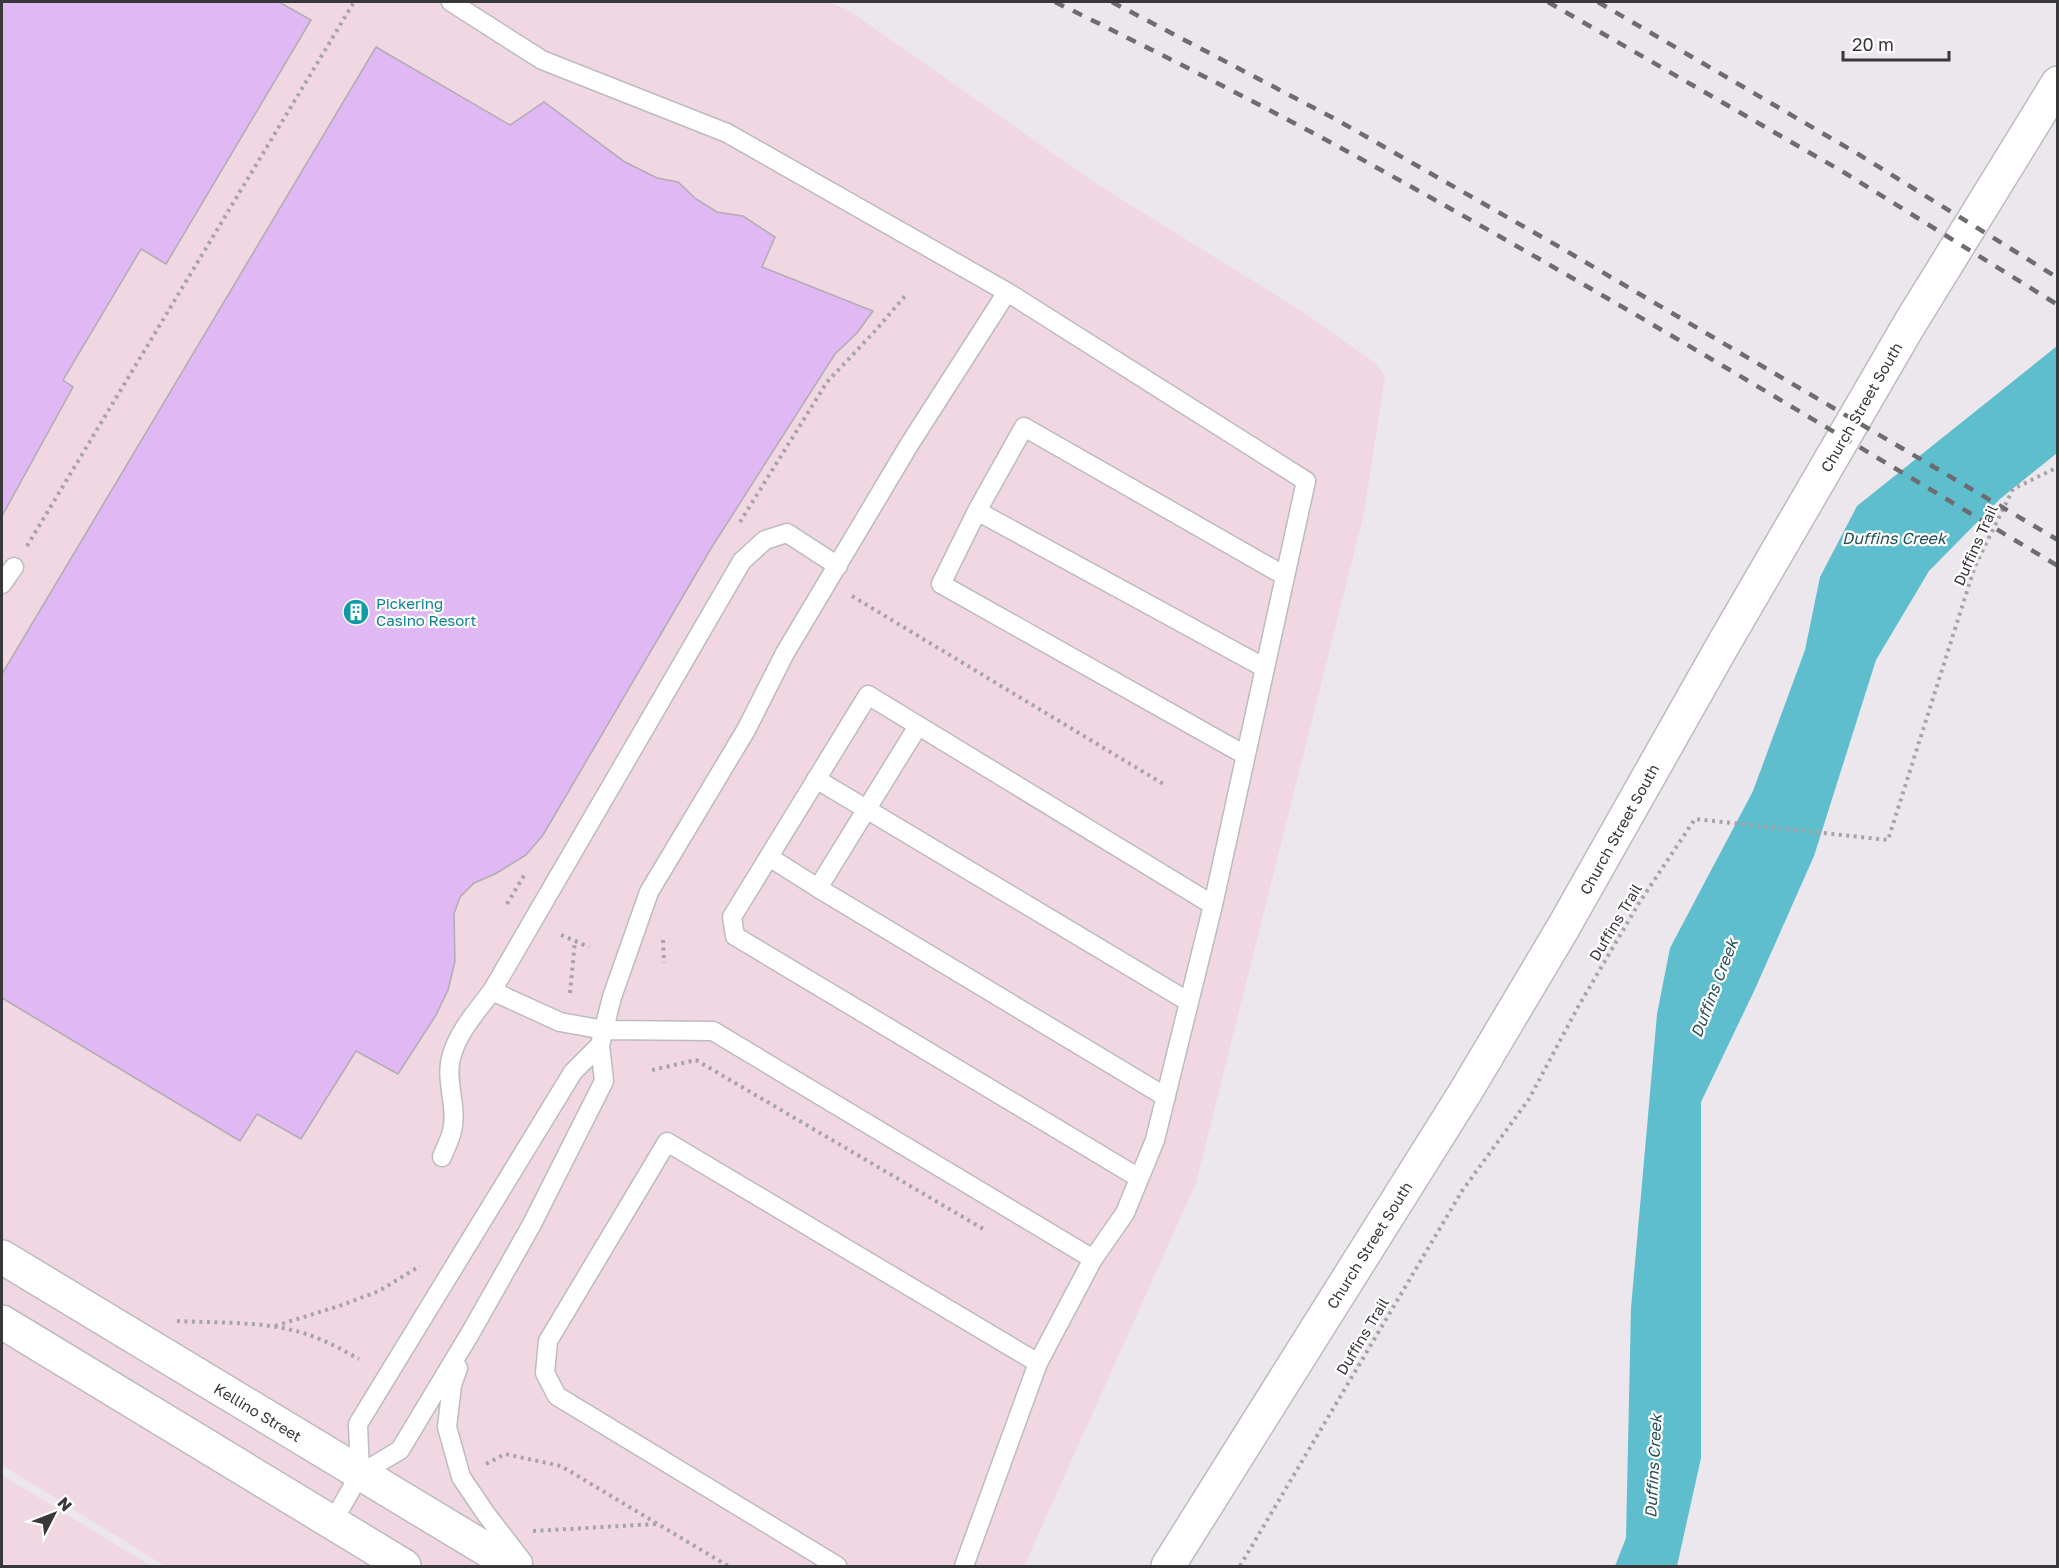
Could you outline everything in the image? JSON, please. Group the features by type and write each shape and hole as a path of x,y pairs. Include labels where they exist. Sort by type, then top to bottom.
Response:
{"main road":[{"name":"Church Street South","path":"1168,1566 1472,1081 1563,928 1723,645 1909,325 2058,83"},
{"name":"Kellino Street","path":"2,1257 514,1566"},
{"path":"2,1323 404,1566"}],"lane":[{"path":"451,2 542,60 727,133 1007,292 1306,481 1213,905 1155,1140 1125,1213 1093,1259 1038,1363 964,1566"},
{"path":"332,1523 360,1474 400,1450 532,1224 604,1081 602,1038 612,997 649,892 746,730 785,653 909,446 1007,292"},
{"path":"1245,755 940,584 1024,426 1285,576"},
{"path":"977,511 1265,668"},
{"path":"442,1157 453,1131 449,1079 451,1057 462,1033 492,991 742,561 765,540 787,533 838,566"},
{"path":"2,584 14,567"},
{"path":"1139,1178 735,936 732,917 868,695 1213,905"},
{"path":"818,888 918,726"},
{"path":"816,779 1189,1002"},
{"path":"769,857 1166,1097"},
{"path":"492,991 560,1023 602,1038 712,1031 1093,1259"},
{"path":"360,1474 358,1424 573,1072 602,1038"},
{"path":"837,1566 557,1396 544,1373 548,1341 667,1142 1038,1363"},
{"path":"471,1332 452,1385 447,1427 461,1477 526,1566"}],"path":[{"path":"14,567 354,2"},
{"name":"Duffins Trail","path":"1240,1566 1462,1191 1529,1098 1578,1007 1639,903 1695,819 1888,840 1975,566 2013,489 2058,467"},
{"path":"852,596 1165,785"},
{"path":"561,935 589,947"},
{"path":"570,993 575,941"},
{"path":"652,1070 696,1060 995,1235"},
{"path":"274,1327 379,1291 420,1266"},
{"path":"175,1321 274,1327 302,1333 330,1343 358,1359"},
{"path":"485,1464 505,1454 561,1466 728,1566"},
{"path":"528,1532 658,1524"}],"shaded area":[{"path":"2,2 828,2 848,10 1097,184 1306,314 1375,363 1385,376 1364,513 1196,1183 1024,1566 165,1566 2,1465"},
{"path":"2,1475 151,1566 2,1566"}],"water":[{"name":"Duffins Creek","path":"2057,346 2057,453 2000,499 1929,571 1876,660 1814,856 1755,989 1701,1102 1701,1458 1677,1566 1615,1566 1626,1538 1631,1308 1657,1014 1670,948 1753,791 1805,650 1820,577 1857,506"}],"building":[{"path":"2,2 279,2 311,20 166,264 141,249 63,380 73,387 2,516"},
{"name":"Pickering Casino Resort","path":"376,47 510,125 544,102 625,162 657,178 678,182 696,199 717,212 743,216 775,237 762,267 873,311 857,333 835,354 710,550 543,835 526,855 495,874 474,883 460,897 454,914 455,961 448,990 436,1015 398,1074 356,1051 301,1139 257,1114 240,1141 2,998 2,674"}],"railway":[{"path":"1055,2 1260,105 1420,192 1695,349 2058,566"},
{"path":"1112,2 1337,120 1563,249 2058,540"},
{"path":"1548,2 1845,173 2058,305"},
{"path":"1598,2 1858,154 2058,278"}],"place":[{"name":"Pickering Casino Resort","path":"356,612"}]}
